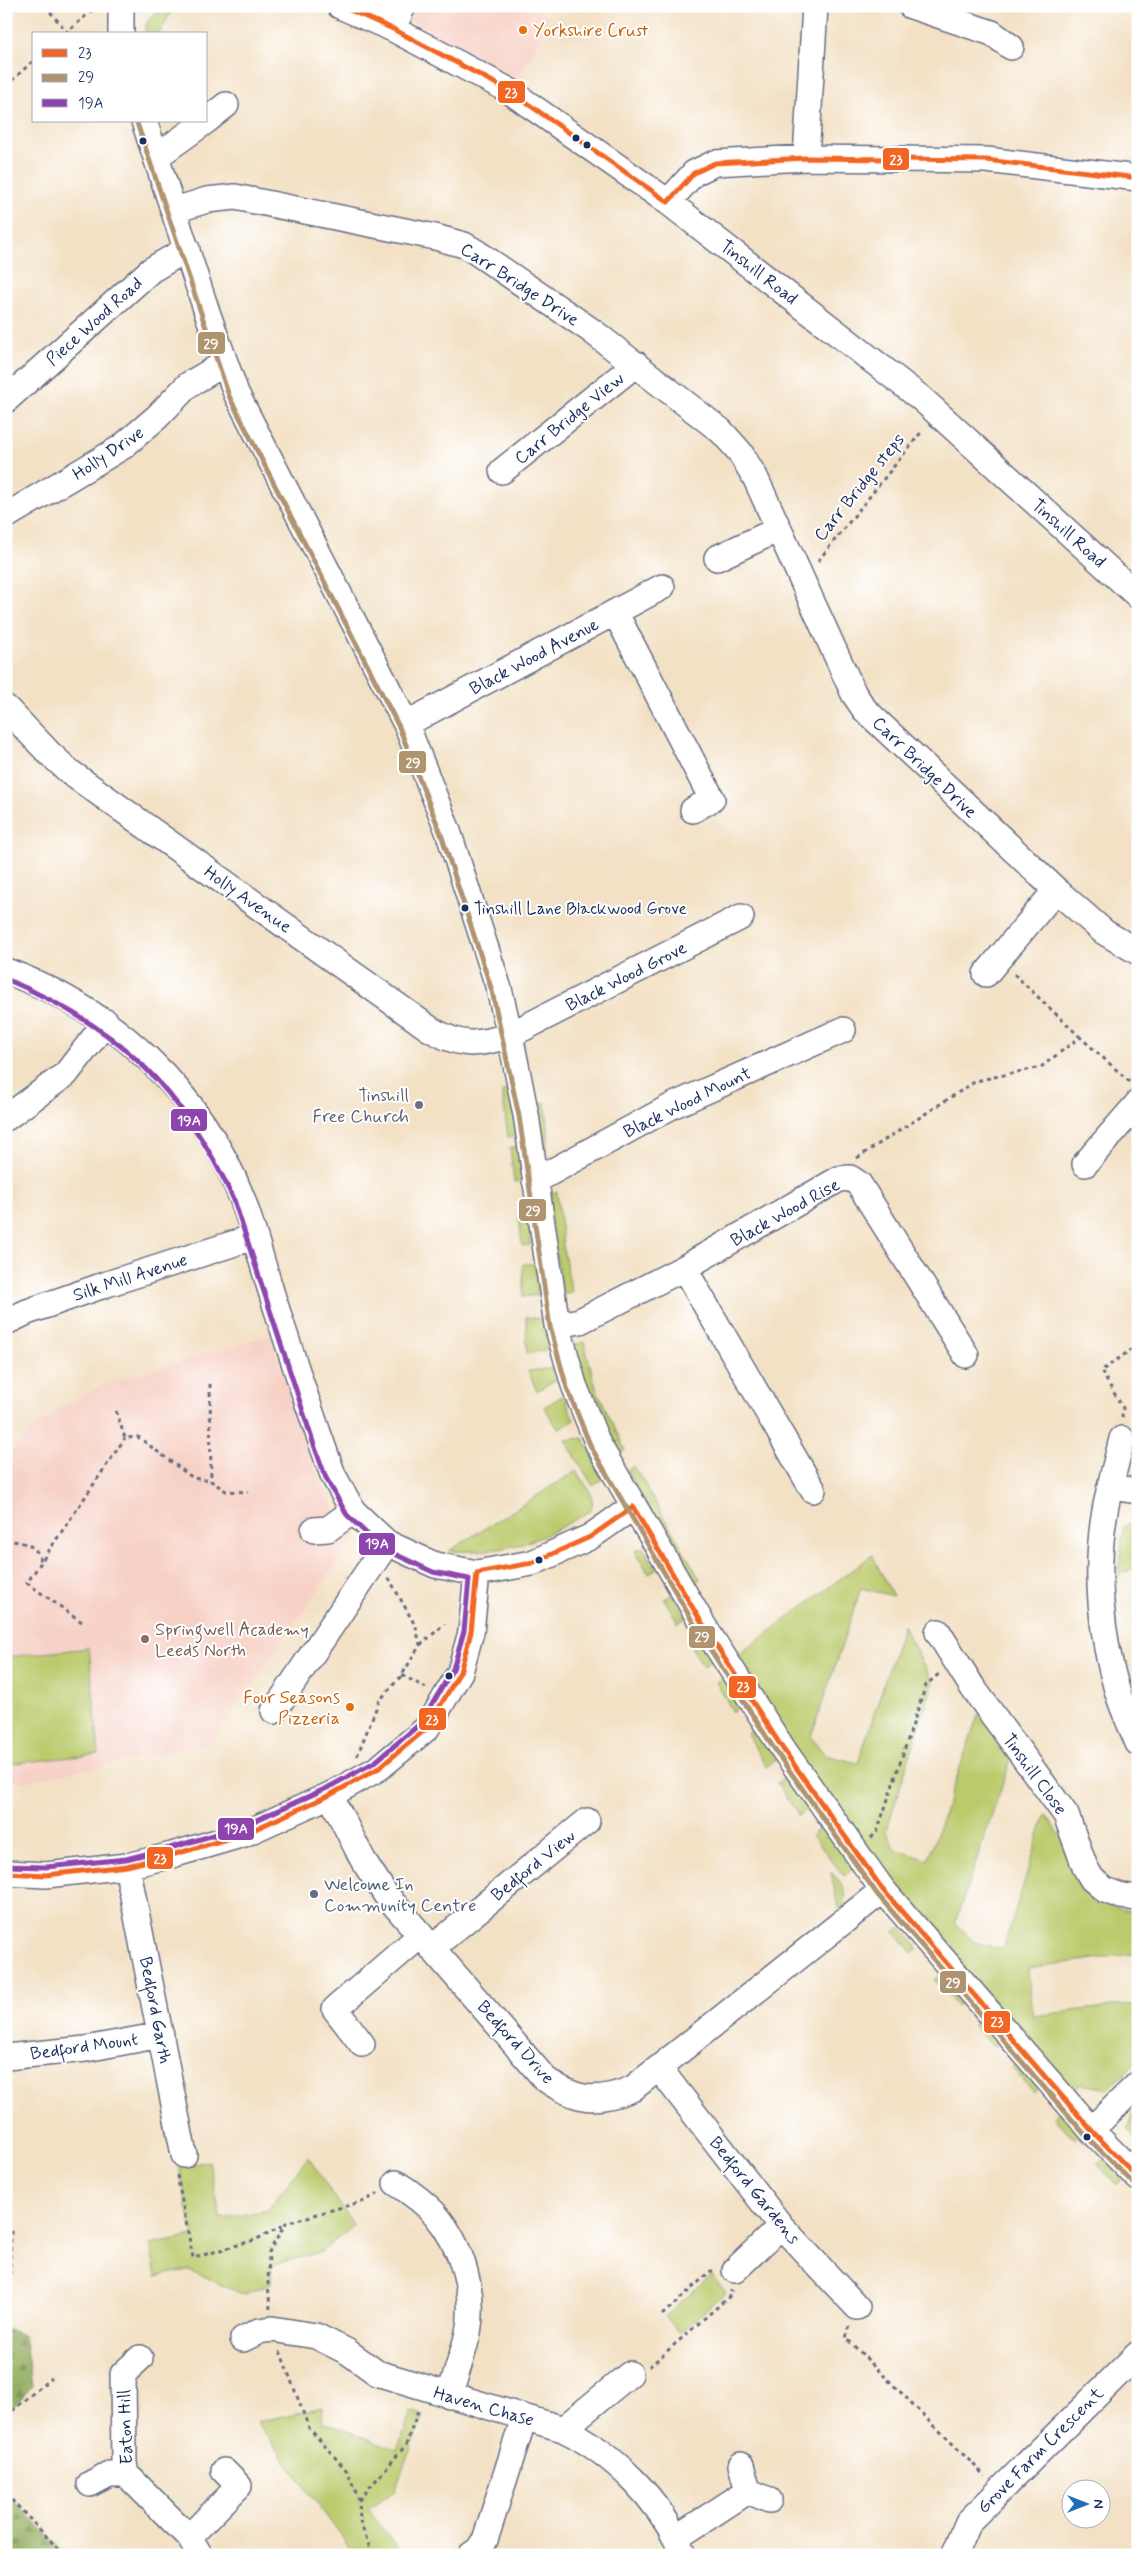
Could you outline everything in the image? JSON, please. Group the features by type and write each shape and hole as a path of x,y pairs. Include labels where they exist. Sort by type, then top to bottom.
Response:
{"street":[{"path":"121,6 121,32"},
{"name":"Tinshill Road","path":"340,6 398,17 508,90 668,202 937,412 1138,596"},
{"path":"806,158 815,6"},
{"path":"910,6 992,33 1011,47"},
{"path":"208,119 226,105"},
{"path":"144,122 236,393 270,463 366,643 406,724 464,877 499,989 510,1035 526,1115 557,1325 574,1385 598,1444 633,1507 704,1625 782,1749 883,1890 1091,2130 1138,2178"},
{"path":"156,157 205,122"},
{"path":"668,202 694,173 715,163 806,158 986,160 1138,178"},
{"name":"Carr Bridge Drive","path":"175,210 213,199 235,197 435,237 464,245 592,331 636,364 721,431 740,451 755,477 803,579 854,694 866,710 1056,890 1104,932 1138,952"},
{"name":"Piece Wood Road","path":"6,400 151,270 187,249"},
{"name":"Holly Drive","path":"6,516 122,447 157,417 188,385 225,364"},
{"name":"Carr Bridge View","path":"502,471 636,364"},
{"path":"717,558 779,529"},
{"name":"Black Wood Avenue","path":"406,724 662,587"},
{"path":"615,612 665,728 691,759 712,799 693,810"},
{"name":"Holly Avenue","path":"6,708 49,753 71,772 430,1029 454,1042 464,1044 488,1042 510,1035"},
{"path":"992,966 1056,890"},
{"name":"Black Wood Grove","path":"510,1035 741,917"},
{"path":"6,971 34,981 75,1002 106,1022 139,1049 165,1075 212,1138 242,1198 333,1475 353,1511 383,1549 435,1565 477,1573 532,1563 590,1537 633,1507"},
{"path":"6,1118 66,1074 106,1022"},
{"name":"Black Wood Mount","path":"535,1181 672,1106 843,1030"},
{"path":"1085,1164 1138,1103"},
{"name":"Black Wood Rise","path":"557,1325 580,1320 684,1268 839,1179 850,1178 859,1184 966,1355"},
{"name":"Silk Mill Avenue","path":"6,1322 27,1312 98,1287 254,1237"},
{"path":"684,1268 814,1490"},
{"path":"1122,1439 1110,1487 1101,1546 1104,1621 1117,1690 1138,1743"},
{"path":"1110,1487 1138,1491"},
{"path":"314,1530 328,1529 353,1511"},
{"path":"274,1710 383,1549"},
{"path":"6,1873 46,1875 127,1866 244,1834 330,1795 379,1768 427,1728 460,1672 471,1632 477,1573"},
{"name":"Tinshill Close","path":"938,1632 973,1688 1066,1815 1085,1866 1092,1879 1105,1890 1121,1896 1138,1898"},
{"name":"Bedford Drive","path":"330,1795 368,1867 386,1895 545,2079 562,2091 584,2098 608,2099 632,2089 883,1890"},
{"name":"Bedford View","path":"362,2044 335,2009 587,1821"},
{"name":"Bedford Garth","path":"127,1866 184,2155"},
{"name":"Bedford Mount","path":"6,2056 86,2049 161,2035"},
{"name":"Bedford Gardens","path":"659,2068 781,2226 856,2307"},
{"path":"1091,2130 1138,2084"},
{"path":"396,2183 435,2214 449,2232 466,2272 469,2292 468,2332 449,2396"},
{"path":"735,2270 781,2226"},
{"name":"Haven Chase","path":"243,2339 258,2331 272,2329 316,2336 348,2352 377,2373 563,2429 584,2439 633,2480 654,2506 679,2546"},
{"name":"Grove Farm Crescent","path":"954,2555 968,2522 1138,2354"},
{"name":"Eaton Hill","path":"140,2358 123,2374 124,2463 126,2474 195,2546 239,2486 224,2470"},
{"path":"563,2429 641,2370"},
{"path":"471,2555 478,2550 485,2540 524,2418"},
{"path":"679,2546 758,2495 741,2465"},
{"name":"Eaton Hill","path":"90,2484 109,2474 126,2474"}],"path":[{"path":"45,6 66,32"},
{"path":"68,32 97,6"},
{"path":"6,86 32,62"},
{"name":"Carr Bridge steps","path":"803,579 937,412"},
{"path":"992,966 1080,1037 1138,1089"},
{"path":"839,1179 857,1157 976,1081 1041,1067 1080,1037"},
{"path":"1122,1439 1122,1408 1101,1371 1138,1345"},
{"path":"210,1384 211,1481"},
{"path":"116,1411 125,1438"},
{"path":"125,1438 138,1437 194,1478 211,1481 226,1491 248,1492"},
{"path":"82,1622 27,1583 125,1438"},
{"path":"6,1544 12,1541 27,1543 38,1552 41,1563"},
{"path":"383,1549 390,1582 416,1627 420,1646"},
{"path":"362,1778 355,1762 367,1727 379,1701 402,1676 420,1646 445,1624"},
{"path":"856,1852 877,1832 926,1684 955,1660"},
{"path":"184,2155 175,2164 193,2258 255,2240 286,2224"},
{"path":"6,2224 11,2229 10,2324 6,2349"},
{"path":"641,2370 730,2295 735,2270 711,2271 662,2315"},
{"path":"856,2307 846,2338 1000,2491"},
{"path":"6,2416 51,2378"},
{"path":"359,2500 406,2445 425,2389"},
{"path":"6,2494 64,2555"}],"shaded area":[{"path":"416,6 529,6 550,17 519,80 409,20"},
{"name":"Springwell Academy Leeds North","path":"270,1335 318,1479 332,1506 346,1517 358,1533 210,1744 22,1782 6,1780 8,1455 29,1432 66,1404 104,1384"}],"green space":[{"path":"172,11 160,32 145,32 146,24 153,14"},
{"path":"511,1090 518,1136 508,1137 502,1092"},
{"path":"545,1102 548,1136 545,1148 541,1153 535,1105"},
{"path":"519,1146 524,1181 514,1182 510,1148"},
{"path":"557,1192 564,1254 572,1292 562,1294 547,1194"},
{"path":"518,1210 527,1210 531,1245 522,1246"},
{"path":"523,1264 535,1264 538,1295 523,1297"},
{"path":"526,1317 543,1319 550,1349 527,1354"},
{"path":"584,1342 596,1388 625,1450 617,1456 588,1392 574,1345"},
{"path":"556,1368 560,1377 537,1391 528,1371"},
{"path":"564,1395 574,1420 558,1429 544,1407"},
{"path":"583,1438 604,1478 593,1486 565,1440"},
{"path":"634,1466 700,1579 692,1584 627,1471"},
{"path":"576,1471 591,1495 592,1506 590,1511 554,1531 523,1543 490,1550 449,1551"},
{"path":"1138,1517 1138,1566 1118,1576 1123,1528"},
{"path":"643,1547 656,1570 649,1574 635,1551"},
{"path":"872,1555 893,1596 861,1588 811,1737 825,1755 858,1763 903,1625 933,1683 886,1832 895,1849 928,1860 979,1713 1012,1756 955,1923 974,1942 1003,1949 1046,1814 1069,1849 1088,1892 1105,1904 1138,1912 1138,1953 1028,1968 1033,2016 1138,2003 1138,2060 1109,2089 1081,2084 1072,2091 967,1972 898,1890 833,1806 794,1749 737,1656"},
{"path":"673,1594 687,1617 678,1623 664,1599"},
{"path":"696,1634 713,1660 703,1666 687,1640"},
{"path":"89,1648 99,1754 6,1764 6,1657"},
{"path":"723,1677 741,1706 733,1712 716,1682"},
{"path":"755,1728 776,1760 766,1767 747,1734"},
{"path":"787,1776 810,1807 799,1816 777,1783"},
{"path":"823,1826 853,1869 844,1876 812,1835"},
{"path":"831,1872 843,1887 846,1897 839,1914"},
{"path":"901,1927 918,1948 912,1953 894,1932"},
{"path":"942,1973 965,1999 957,2006 934,1980"},
{"path":"979,2019 1001,2042 994,2048 972,2025"},
{"path":"1017,2061 1039,2086 1033,2092 1011,2067"},
{"path":"1138,2106 1138,2140 1127,2129 1134,2109"},
{"path":"1060,2110 1081,2133 1074,2139 1053,2116"},
{"path":"308,2157 354,2226 321,2252 272,2265 271,2284 244,2295 189,2270 156,2276 150,2245 193,2236 179,2167 209,2161 221,2219 268,2210"},
{"path":"1103,2158 1123,2178 1117,2185 1097,2164"},
{"path":"711,2275 726,2292 680,2333 665,2316"},
{"path":"6,2328 24,2336 32,2386 6,2415"},
{"path":"323,2407 322,2421 398,2450 411,2411 423,2415 394,2492 368,2509 403,2555 355,2555 257,2422"},
{"path":"6,2493 68,2555 6,2555"}],"transit line":[{"name":"23","path":"341,6 393,29 508,90 668,202"},
{"name":"29","path":"137,123 229,396 399,727 441,834 492,991 519,1116 550,1327 567,1388 591,1447 697,1629 777,1753 877,1894 1087,2137 1133,2183"},
{"name":"23","path":"668,202 694,173 715,163 806,158 986,160 1138,178"},
{"name":"19A","path":"6,979 82,1018 114,1041 143,1066 169,1094 193,1125 234,1200 314,1445 326,1478 347,1515 382,1548 433,1572 469,1579 464,1631 453,1669 421,1723 375,1762 327,1788 241,1827 170,1848 126,1859 46,1867 6,1866"},
{"name":"23","path":"633,1507 703,1625 783,1749 883,1890 1093,2132 1138,2178"},
{"name":"23","path":"477,1573 532,1563 590,1537 633,1507"},
{"name":"23","path":"6,1873 46,1875 127,1866 172,1855 244,1834 330,1795 379,1768 427,1728 460,1672 471,1632 477,1573"}],"place":[{"name":"Yorkshire Crust","path":"523,30"},
{"name":"Tinshill Lane Blackwood Grove","path":"465,908"},
{"name":"Tinshill Free Church","path":"419,1105"},
{"name":"Springwell Academy Leeds North","path":"145,1639"},
{"name":"Four Seasons Pizzeria","path":"350,1707"},
{"name":"Welcome In Community Centre","path":"314,1894"}]}
